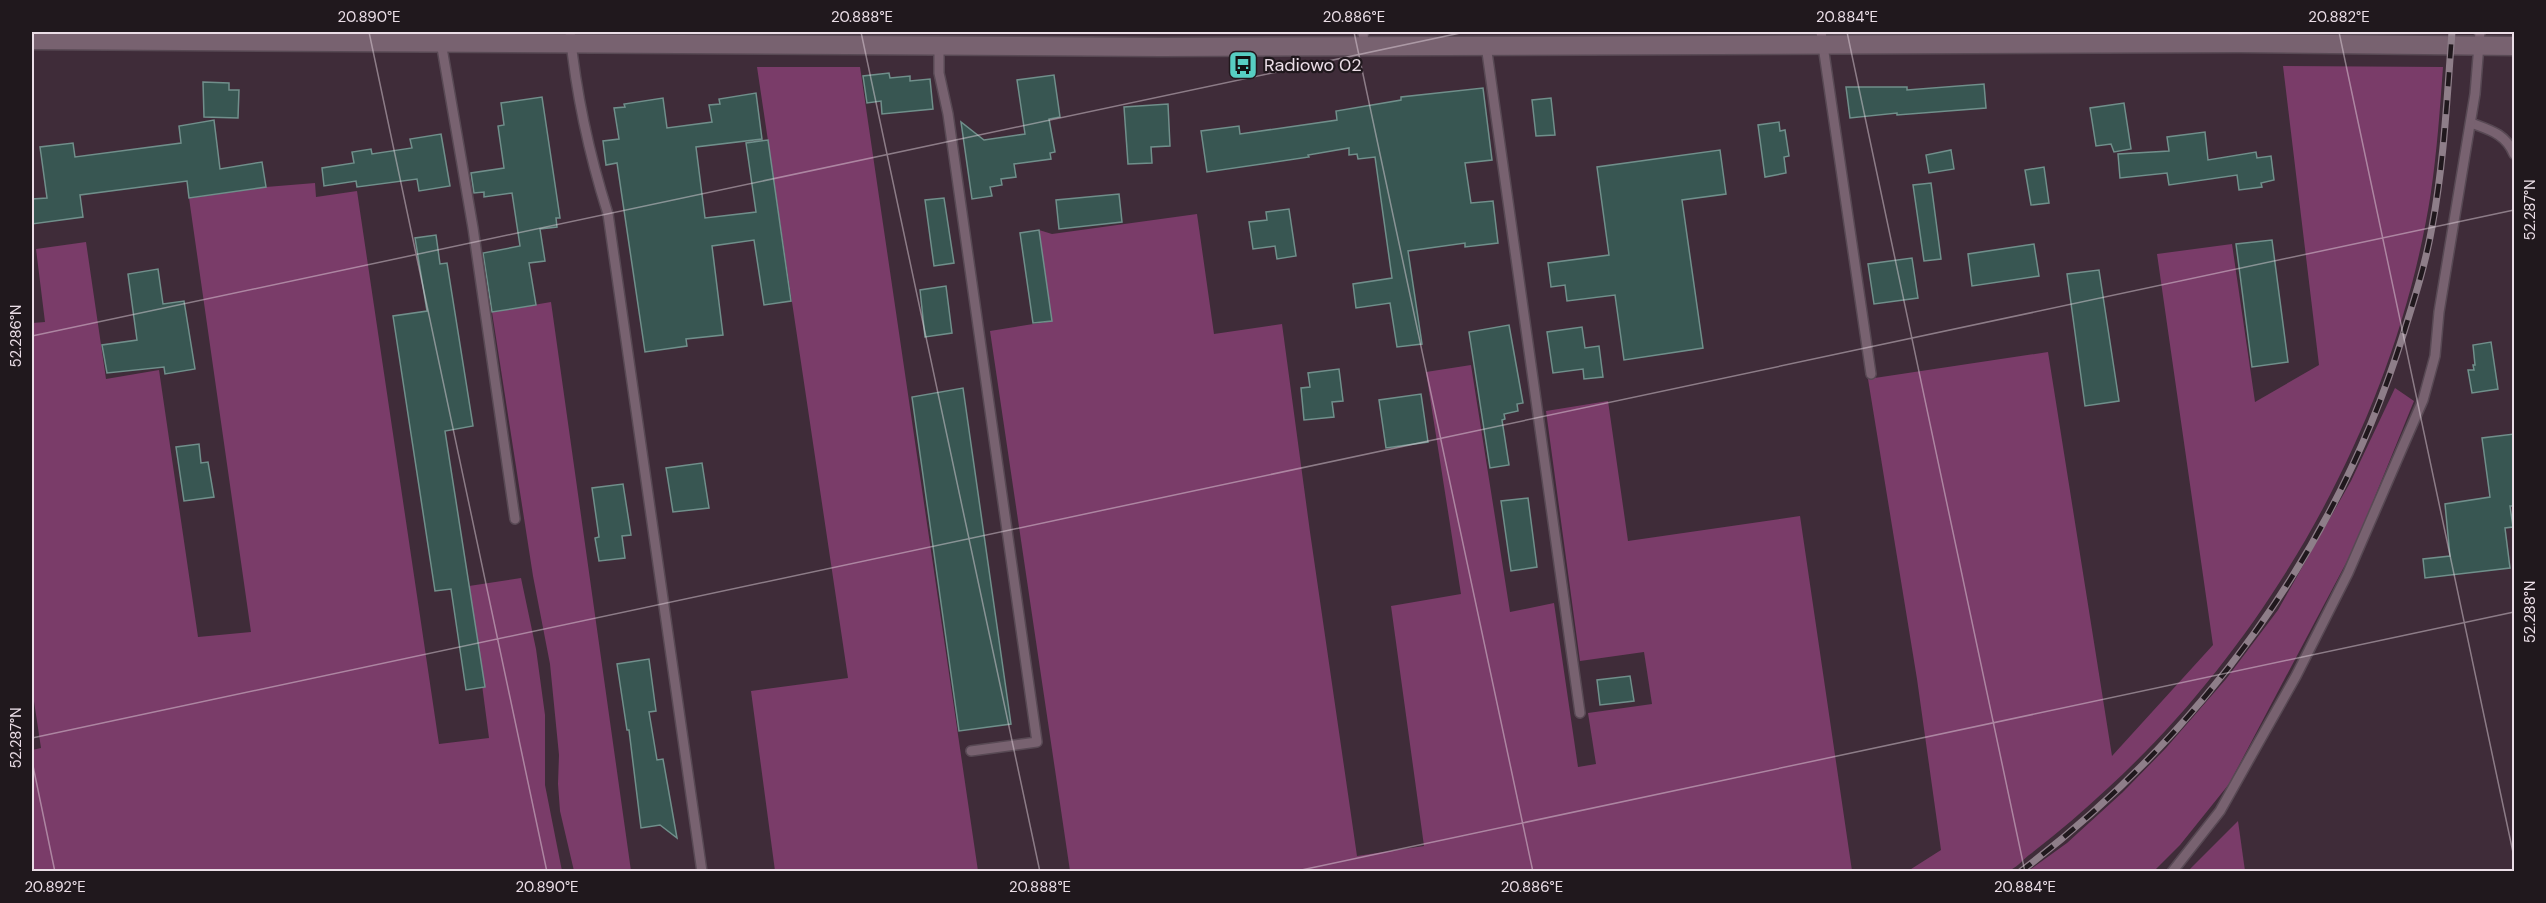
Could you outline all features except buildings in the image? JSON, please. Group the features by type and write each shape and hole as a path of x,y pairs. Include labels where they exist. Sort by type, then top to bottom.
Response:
{"main road":[{"path":"32,40 252,36 441,42 570,37 762,38 939,45 1364,38 1486,45 1656,38 2239,43 2479,38 2514,46"}],"lane":[{"path":"570,37 575,80 591,161 608,214 702,872"},
{"path":"1822,38 1871,374"},
{"path":"2172,872 2220,811 2296,676 2348,573 2423,400 2435,356 2439,312 2471,123 2479,38"},
{"path":"441,42 473,228 515,519"},
{"path":"939,45 939,73 950,126 1037,742 971,752"},
{"path":"1486,45 1580,713"},
{"path":"2471,123 2501,135 2509,142 2514,154"}],"shaded area":[{"path":"2283,66 2443,67 2431,192 2414,275 2389,357 2357,438 2319,516 2274,591 2224,662 2169,727 2109,787 2060,831 2011,870 2006,872 1908,871 1941,850 1917,679 1868,379 2048,352 2112,756 2213,645 2157,254 2232,244 2255,402 2319,365"},
{"path":"757,67 860,67 978,871 775,871 751,691 848,678"},
{"path":"315,183 316,197 357,191 439,744 489,738 469,586 521,578 536,649 545,715 545,785 562,871 32,872 32,750 41,748 32,688 32,323 45,322 36,249 86,242 106,379 159,370 198,637 251,632 189,198 266,187"},
{"path":"1197,214 1214,334 1282,324 1357,856 1424,846 1391,606 1461,594 1426,372 1471,365 1510,612 1554,603 1578,767 1596,764 1588,713 1652,704 1644,652 1580,661 1546,411 1608,401 1628,541 1800,516 1852,871 1070,871 990,331 1052,321 1039,230 1052,234"},
{"path":"551,302 631,871 574,871 560,811 559,755 550,664 533,576 492,312"},
{"path":"2395,388 2414,401 2354,548 2229,784 2180,845 2154,871 2028,871 2067,843 2123,792 2166,748 2226,679 2278,610 2351,481"},
{"path":"2238,821 2245,871 2188,871"}],"railway":[{"path":"2020,872 2086,818 2148,760 2204,698 2255,632 2301,562 2341,489 2375,412 2404,332 2427,253 2442,154 2452,32"}],"place":[{"name":"Radiowo 02","path":"1243,65"}]}
